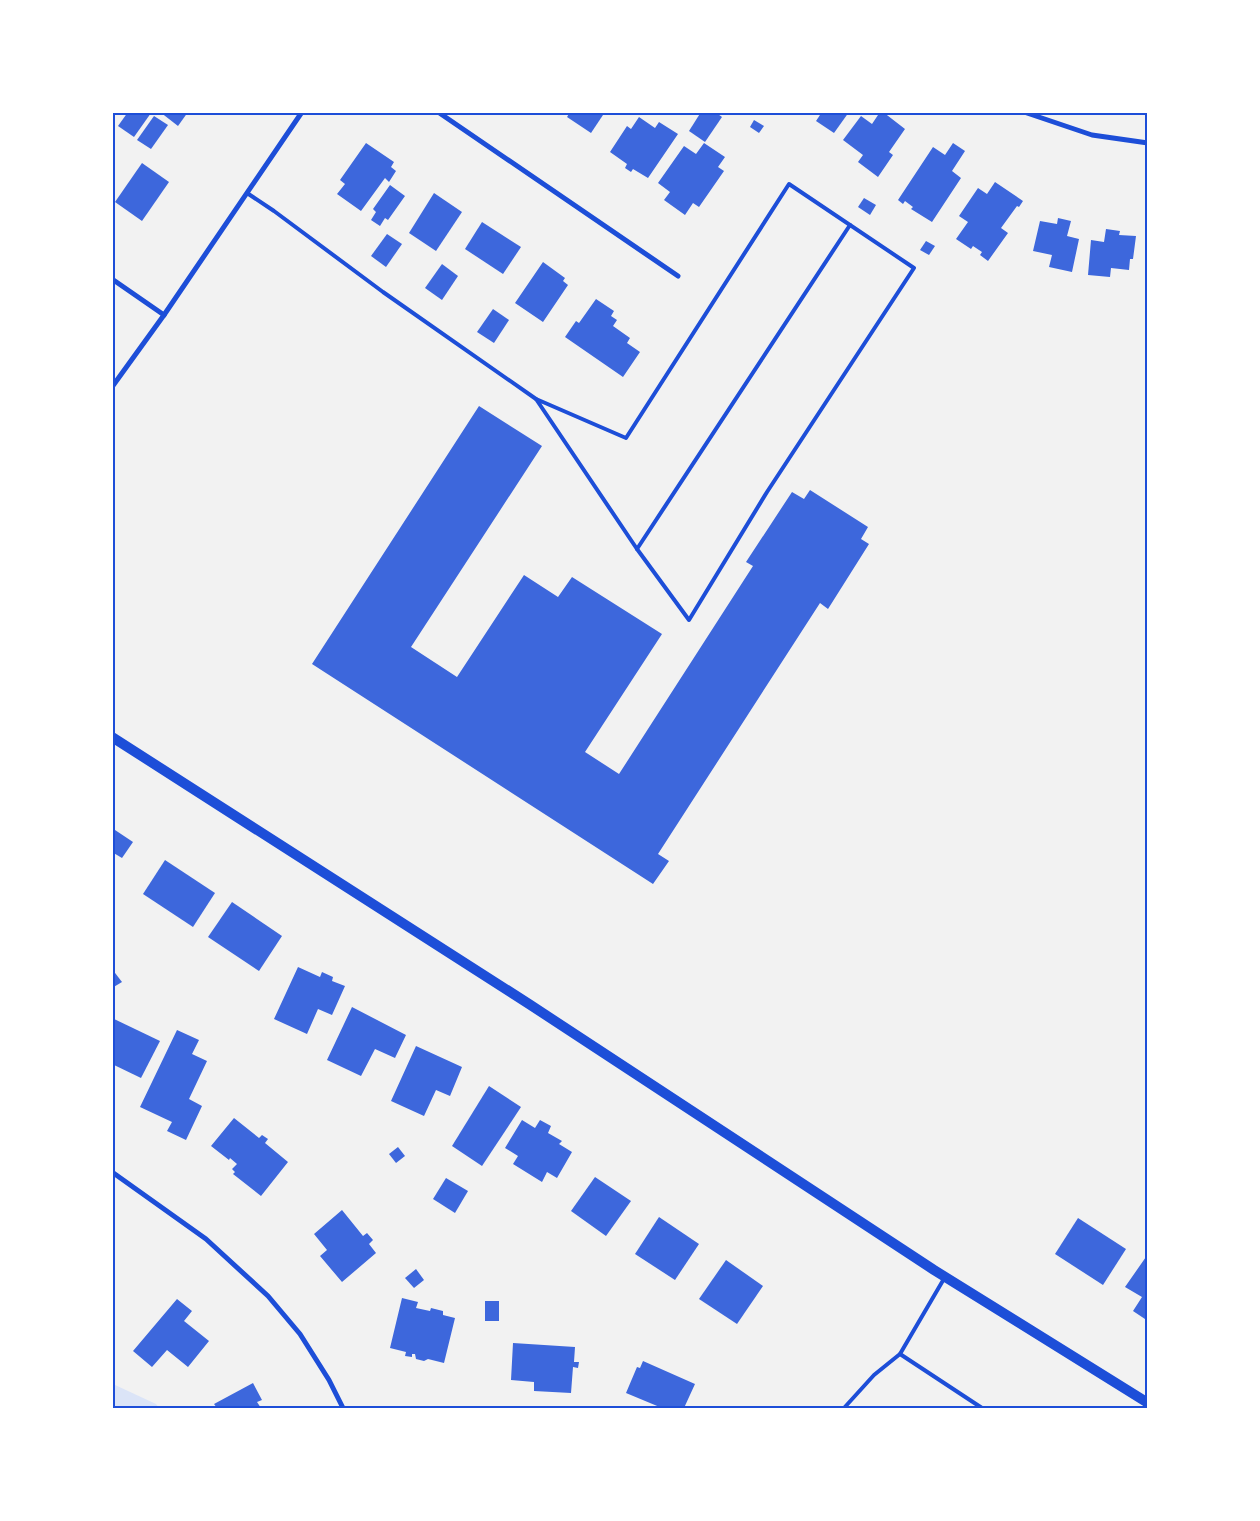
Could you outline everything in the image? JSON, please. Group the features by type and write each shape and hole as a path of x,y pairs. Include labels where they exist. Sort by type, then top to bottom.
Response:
{"main road":[{"path":"112,737 529,1004 946,1277 1148,1403"}],"street":[{"path":"112,387 164,315 302,112"},
{"path":"438,112 678,276"},
{"path":"1024,112 1092,135 1148,143"},
{"path":"112,279 164,315"},
{"path":"112,1172 206,1239 268,1296 300,1334 329,1380 343,1408"}],"lane":[{"path":"247,193 391,298 536,399 626,438 789,184 914,268 767,492 689,620 637,549 536,399"},
{"path":"637,549 850,225"},
{"path":"844,1408 874,1375 900,1354 946,1277"},
{"path":"900,1354 982,1408"}],"shaded area":[{"path":"113,1384 156,1404 159,1408 113,1408"}],"building":[{"path":"128,112 151,113 134,137 118,126"},
{"path":"160,112 188,112 178,126"},
{"path":"570,112 605,112 591,133 567,117"},
{"path":"701,112 715,112 722,117 705,142 689,131"},
{"path":"822,112 849,112 834,133 816,121"},
{"path":"880,112 883,112 905,129 889,152 893,155 878,177 858,162 863,155 843,140 861,116 872,124"},
{"path":"154,116 168,125 151,149 137,140"},
{"path":"639,117 655,128 659,122 678,134 648,178 633,169 631,172 625,168 627,164 610,152 627,126 631,129"},
{"path":"754,120 764,126 759,133 750,127"},
{"path":"366,143 394,162 391,167 396,171 389,182 385,178 361,211 337,194 345,184 340,180"},
{"path":"704,143 725,157 718,167 724,171 699,207 693,203 685,215 664,200 670,192 658,183 684,146 696,154"},
{"path":"953,143 965,151 952,171 961,178 932,222 911,209 913,207 905,201 903,204 898,200 933,147 945,155"},
{"path":"142,163 169,182 142,221 115,202"},
{"path":"995,182 1023,201 1001,228 1008,233 988,261 980,255 982,252 973,246 971,249 956,239 968,222 959,216 978,188 987,194"},
{"path":"390,185 405,196 388,220 385,218 380,226 371,220 376,212 373,209"},
{"path":"434,193 462,212 436,251 409,233"},
{"path":"864,198 876,205 870,215 858,207"},
{"path":"1058,218 1071,221 1067,236 1079,239 1072,272 1049,267 1052,255 1033,251 1040,221 1057,224"},
{"path":"482,222 521,247 503,274 465,249"},
{"path":"1106,229 1120,231 1119,235 1136,236 1133,259 1130,259 1129,270 1111,268 1110,277 1088,275 1091,240 1104,242"},
{"path":"387,234 402,244 386,267 371,256"},
{"path":"926,241 935,246 929,255 920,250"},
{"path":"543,262 565,278 563,281 568,285 543,322 515,303"},
{"path":"442,264 458,276 442,300 425,288"},
{"path":"596,299 614,311 611,316 617,320 613,326 630,338 627,343 640,352 623,377 565,337 576,321 579,323"},
{"path":"493,309 509,320 494,343 477,332"},
{"path":"479,406 542,446 411,647 457,677 524,575 558,597 572,577 662,634 585,752 619,774 753,566 746,562 792,492 804,499 810,490 868,527 861,539 869,544 828,609 820,603 658,854 669,861 653,884 312,664"},
{"path":"112,828 133,842 122,858 112,852"},
{"path":"165,860 215,893 193,927 143,894"},
{"path":"232,902 282,936 259,971 208,937"},
{"path":"298,967 320,977 322,972 333,977 332,981 345,986 332,1015 318,1009 307,1034 274,1019"},
{"path":"112,969 122,982 112,988"},
{"path":"352,1007 406,1035 395,1058 375,1049 361,1076 327,1060"},
{"path":"112,1018 160,1041 141,1078 112,1064"},
{"path":"177,1030 199,1040 192,1054 207,1061 189,1099 202,1106 186,1140 167,1131 172,1122 140,1107"},
{"path":"416,1046 462,1067 450,1096 436,1090 424,1116 391,1101"},
{"path":"489,1086 521,1107 482,1166 452,1146"},
{"path":"234,1118 259,1138 262,1135 268,1139 265,1143 288,1162 261,1196 233,1174 235,1172 232,1169 237,1164 211,1146"},
{"path":"522,1120 535,1128 540,1120 551,1126 548,1133 562,1141 559,1144 572,1152 557,1178 547,1172 542,1182 513,1164 518,1156 505,1148"},
{"path":"398,1147 405,1156 396,1163 389,1154"},
{"path":"595,1177 631,1201 606,1236 571,1211"},
{"path":"446,1178 468,1191 455,1213 433,1199"},
{"path":"342,1210 363,1236 367,1233 373,1240 369,1244 376,1253 342,1282 320,1256 327,1250 314,1234"},
{"path":"659,1217 699,1244 675,1280 635,1254"},
{"path":"1078,1218 1126,1249 1103,1285 1055,1254"},
{"path":"1148,1254 1148,1321 1133,1311 1142,1297 1125,1287"},
{"path":"726,1260 763,1286 737,1324 699,1299"},
{"path":"416,1269 424,1280 414,1288 405,1278"},
{"path":"402,1298 418,1302 416,1308 430,1311 431,1308 443,1311 443,1315 455,1318 444,1363 428,1359 424,1361 416,1359 415,1354 412,1354 412,1357 405,1356 406,1352 390,1348"},
{"path":"177,1299 192,1311 184,1321 209,1341 188,1367 167,1350 152,1367 133,1351"},
{"path":"485,1301 499,1301 499,1321 485,1321"},
{"path":"513,1343 575,1347 574,1362 579,1362 578,1368 573,1367 571,1393 534,1391 534,1382 511,1380"},
{"path":"643,1361 695,1384 684,1408 662,1408 626,1393 637,1367 640,1368"},
{"path":"253,1383 262,1400 257,1402 261,1408 217,1408 214,1404"}]}
